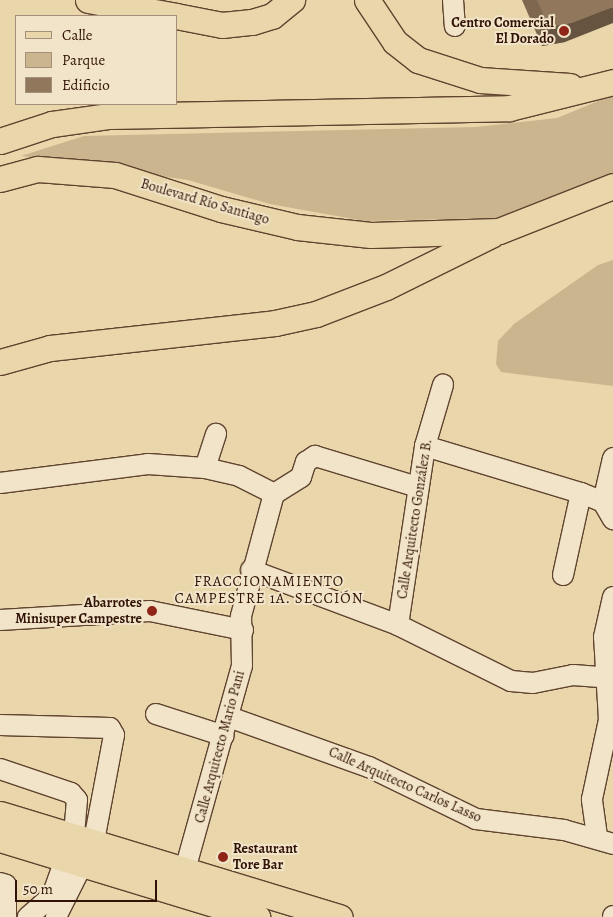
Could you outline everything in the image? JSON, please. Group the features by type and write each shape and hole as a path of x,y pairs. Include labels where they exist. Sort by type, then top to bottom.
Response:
{"main road":[{"path":"88,0 170,15"},
{"path":"178,16 222,25 252,22 272,16 292,0"},
{"path":"367,0 395,42 418,60 447,72 480,80 606,85"},
{"path":"0,140 52,124 109,116 509,108 606,85"},
{"name":"Boulevard Río Santiago","path":"0,179 38,170 114,175 230,212 296,227 371,235 499,231 613,186"},
{"path":"0,362 50,348 275,324 316,314 386,287 499,231"},
{"path":"0,814 340,917"},
{"path":"0,839 257,917"}],"street":[{"path":"453,0 455,26"},
{"name":"Calle Arquitecto González B.","path":"398,625 425,446 442,385"},
{"path":"205,468 216,434"},
{"path":"425,446 581,493 608,510 613,458"},
{"path":"0,483 148,464 205,468 239,476 274,494 301,477 306,462 315,456 418,487"},
{"path":"564,575 581,493"},
{"name":"Calle Arquitecto Mario Pani","path":"178,893 227,726 242,666 243,630 241,616 251,570 274,494"},
{"path":"251,570 398,625 511,682 533,683 573,675 611,679"},
{"path":"605,840 592,799 609,720 611,679 604,636 613,597"},
{"path":"0,620 150,611 243,630"},
{"name":"Calle Arquitecto Carlos Lasso","path":"156,714 227,726 369,767 476,820 605,840"},
{"path":"0,725 110,728 114,735 84,838 56,917"},
{"path":"0,769 71,793 77,800 84,838"},
{"path":"28,917 52,896 74,862"},
{"path":"0,883 6,885 6,917"}],"green space":[{"path":"613,95 613,174 498,218 364,221 270,204 188,180 21,156 84,136 476,127 557,118"},
{"path":"613,260 613,386 501,372 496,364 498,341 514,324 598,265"}],"building":[{"path":"537,0 613,0 613,7 572,23 549,27"}],"place":[{"name":"Centro Comercial El Dorado","path":"564,31"},
{"name":"Abarrotes Minisuper Campestre","path":"152,611"},
{"name":"Restaurant Tore Bar","path":"223,857"}],"district":[{"name":"FRACCIONAMIENTO CAMPESTRE 1A. SECCIÓN","path":"269,590"}]}
